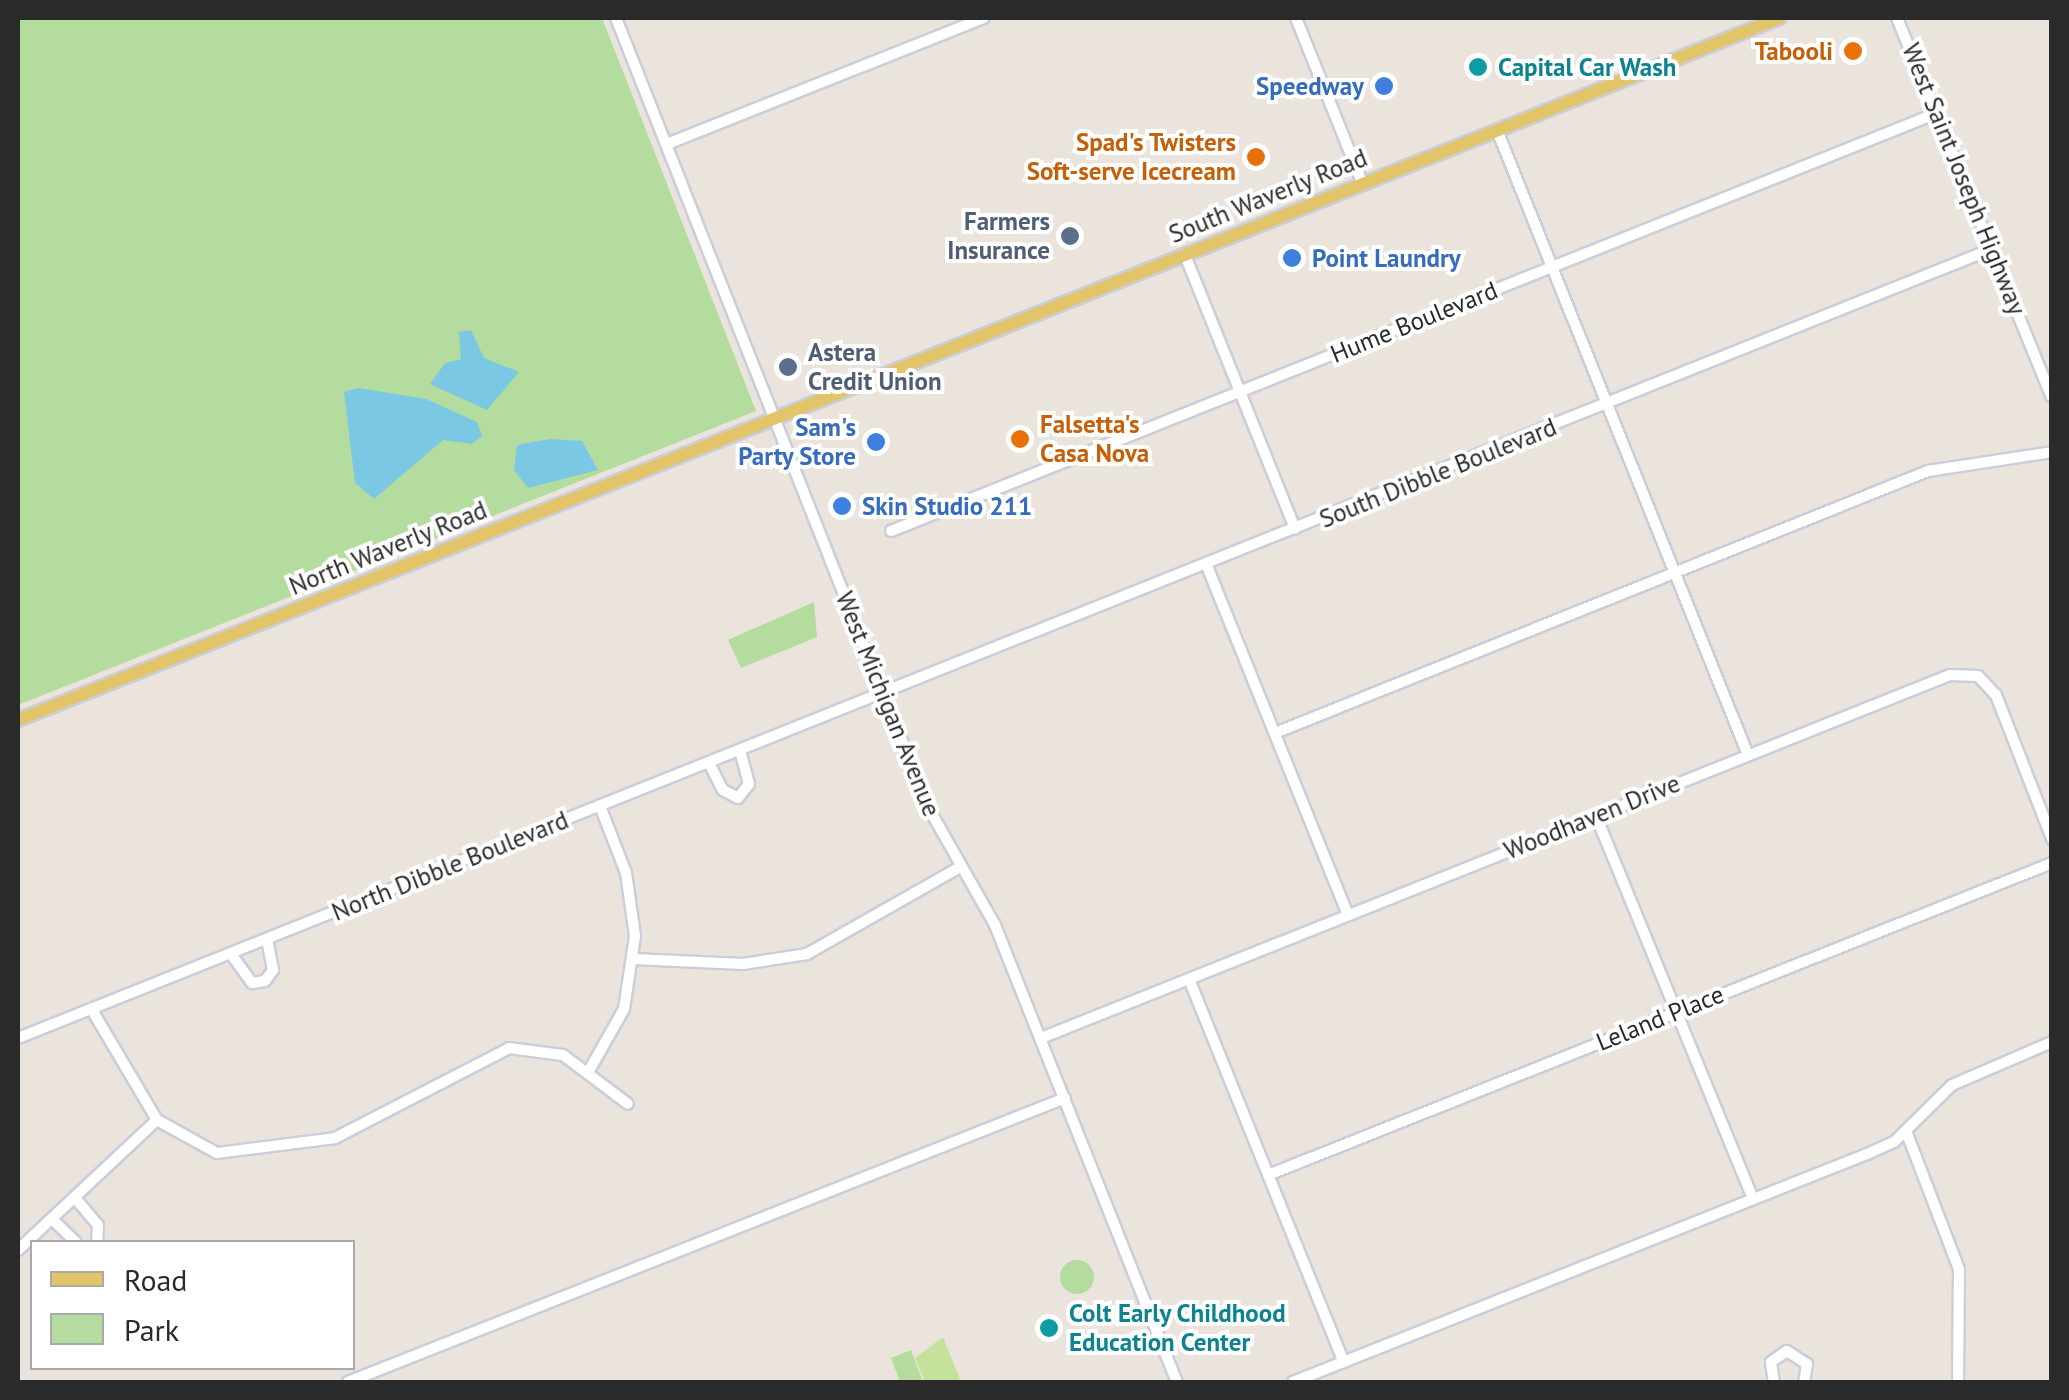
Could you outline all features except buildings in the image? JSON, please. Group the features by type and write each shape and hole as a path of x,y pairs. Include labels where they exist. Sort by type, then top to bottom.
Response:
{"main road":[{"name":"South Waverly Road","path":"776,420 1778,18"},
{"name":"North Waverly Road","path":"18,720 776,420"}],"street":[{"name":"West Michigan Avenue","path":"616,18 884,695 1041,1038 1176,1382"},
{"path":"667,144 984,18"},
{"path":"1296,18 1362,182"},
{"name":"West Saint Joseph Highway","path":"1898,18 2052,397"},
{"name":"Hume Boulevard","path":"891,532 1937,113"},
{"path":"1496,130 1748,755"},
{"name":"South Dibble Boulevard","path":"884,695 1992,250"},
{"path":"1185,255 1295,529"},
{"path":"1275,733 1928,471 2052,452"},
{"path":"1206,566 1348,914"},
{"name":"Woodhaven Drive","path":"1041,1038 1950,675 1978,676 1996,695 2052,839"},
{"name":"North Dibble Boulevard","path":"18,1038 884,695"},
{"path":"709,762 723,790 738,798 749,784 740,750"},
{"path":"590,1070 614,1034 634,958 632,900 600,806"},
{"path":"1596,816 1753,1199"},
{"name":"Leland Place","path":"1268,1174 2052,862"},
{"path":"634,958 743,964 807,954 960,867"},
{"path":"231,954 252,983 265,980 273,970 268,940"},
{"path":"1189,979 1344,1362"},
{"path":"92,1010 156,1120 200,1148 252,1152 361,1128 509,1048 542,1049 590,1070 628,1104"},
{"path":"1293,1382 1753,1199 1906,1131 1952,1084 2052,1042"},
{"path":"348,1382 1065,1098"},
{"path":"18,1250 156,1120"},
{"path":"1906,1131 1959,1269 1958,1382"},
{"path":"76,1199 98,1225 97,1240"},
{"path":"54,1220 74,1240"},
{"path":"1771,1382 1772,1362 1787,1351 1804,1358 1804,1382"}],"green space":[{"path":"18,18 602,18 756,411 18,705"},
{"path":"814,602 817,637 741,668 728,640"},
{"path":"1077,1260 1089,1265 1094,1277 1089,1289 1077,1294 1065,1289 1060,1277 1065,1265"},
{"path":"943,1337 961,1382 925,1382 915,1358"},
{"path":"911,1350 923,1382 900,1382 891,1358"}],"water":[{"path":"471,330 484,358 519,372 487,410 430,384 445,363 461,359 459,332"},
{"path":"358,388 426,399 477,422 482,436 472,444 443,440 374,499 355,483 344,392"},
{"path":"550,439 582,441 598,470 528,488 514,470 517,445"}],"place":[{"name":"Tabooli","path":"1853,51"},
{"name":"Capital Car Wash","path":"1478,67"},
{"name":"Speedway","path":"1384,86"},
{"name":"Spad's Twisters Soft-serve Icecream","path":"1256,157"},
{"name":"Farmers Insurance","path":"1070,236"},
{"name":"Point Laundry","path":"1292,258"},
{"name":"Astera Credit Union","path":"788,367"},
{"name":"Falsetta's Casa Nova","path":"1020,439"},
{"name":"Sam's Party Store","path":"876,442"},
{"name":"Skin Studio 211","path":"842,506"},
{"name":"Colt Early Childhood Education Center","path":"1049,1328"}]}
